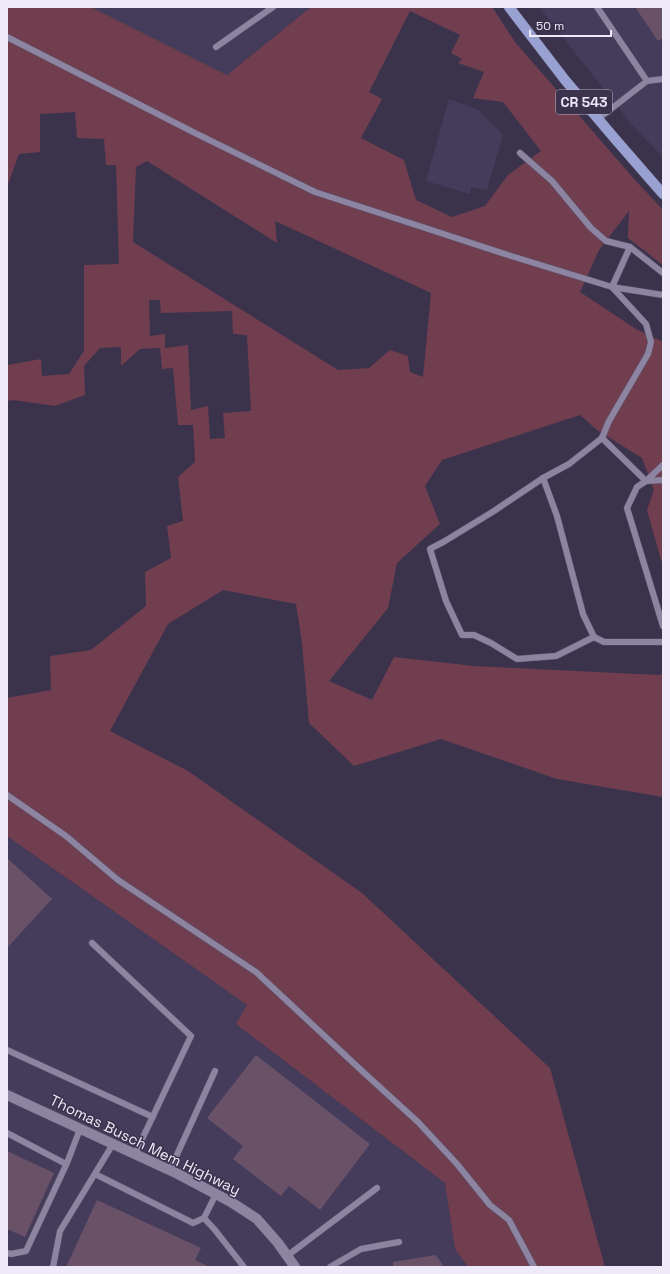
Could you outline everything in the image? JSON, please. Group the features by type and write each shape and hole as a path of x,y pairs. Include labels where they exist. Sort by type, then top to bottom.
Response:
{"main road":[{"name":"CR 543","path":"509,7 565,80 663,194"}],"street":[{"name":"Thomas Busch Mem Highway","path":"7,1095 170,1170 231,1202 257,1219 278,1243 295,1267"}],"lane":[{"path":"216,47 273,7"},
{"path":"596,7 647,81"},
{"path":"7,37 192,132 315,192 511,256 612,287 663,295"},
{"path":"598,119 647,81 663,79"},
{"path":"520,153 552,181 591,228 601,237 606,241 630,247 663,274"},
{"path":"612,287 630,247"},
{"path":"594,637 556,656 517,658 474,635 462,635 446,602 430,549 494,511 543,478 569,464 602,438 610,420 648,354 651,342 646,324 612,287"},
{"path":"602,438 646,481 663,480"},
{"path":"663,465 646,481 637,487 626,508 663,626"},
{"path":"543,478 557,516 583,614 594,637 604,642 663,642"},
{"path":"7,795 66,836 118,880 256,972 418,1122 457,1164 490,1205 509,1220 534,1267"},
{"path":"92,943 191,1036 154,1117 135,1154"},
{"path":"7,1050 154,1117"},
{"path":"170,1170 214,1071"},
{"path":"7,1253 11,1254 26,1252 66,1164 80,1129"},
{"path":"7,1133 66,1164"},
{"path":"53,1267 60,1231 113,1144"},
{"path":"95,1174 192,1223 204,1218 216,1194"},
{"path":"287,1256 377,1188"},
{"path":"204,1218 244,1267"},
{"path":"330,1267 361,1249 399,1242"}],"shaded area":[{"path":"7,7 91,7 227,75 311,7 492,7 515,42 663,210 663,265 628,238 629,211 599,250 580,292 636,329 663,342 663,567 647,510 654,490 642,458 597,430 580,415 442,460 425,486 440,524 397,563 388,608 329,681 372,700 394,657 474,666 663,674 663,797 557,779 441,739 354,766 309,723 302,643 296,604 223,590 168,624 110,731 188,771 362,893 550,1068 605,1267 468,1267 455,1249 445,1183 236,1024 247,1005 7,836 7,698 51,690 50,656 91,650 146,606 145,572 171,558 167,526 183,521 178,477 195,462 193,425 178,425 173,368 162,369 160,348 140,349 121,366 121,347 100,348 84,366 85,395 55,406 13,400 7,401 8,365 41,359 42,376 69,374 84,351 84,265 119,264 116,165 106,165 104,139 77,138 75,112 40,114 40,152 19,154 7,187","holes":["410,11 460,35 451,53 462,59 458,63 484,72 473,98 503,102 541,151 508,175 485,206 452,217 416,200 404,160 361,138 382,99 369,92","147,161 277,243 275,221 431,293 423,377 410,372 408,356 390,350 369,368 338,370 133,242 136,167","149,300 160,300 161,313 232,311 233,334 247,335 251,411 223,413 225,438 210,439 208,406 191,410 188,345 165,348 165,334 150,336"]},
{"path":"91,7 311,7 227,75"},
{"path":"539,7 663,7 663,157 632,125"},
{"path":"449,99 477,109 503,134 487,190 471,187 470,194 426,181"},
{"path":"7,836 247,1005 236,1024 445,1183 455,1248 468,1267 7,1267"}],"building":[{"path":"635,7 663,7 663,38 658,41"},
{"path":"7,858 52,899 7,948"},
{"path":"256,1055 370,1144 320,1210 289,1186 281,1196 233,1159 243,1146 207,1118"},
{"path":"7,1151 54,1173 25,1237 7,1229"},
{"path":"97,1200 201,1248 195,1260 210,1267 66,1267"},
{"path":"436,1255 444,1267 393,1267 393,1262"}]}
